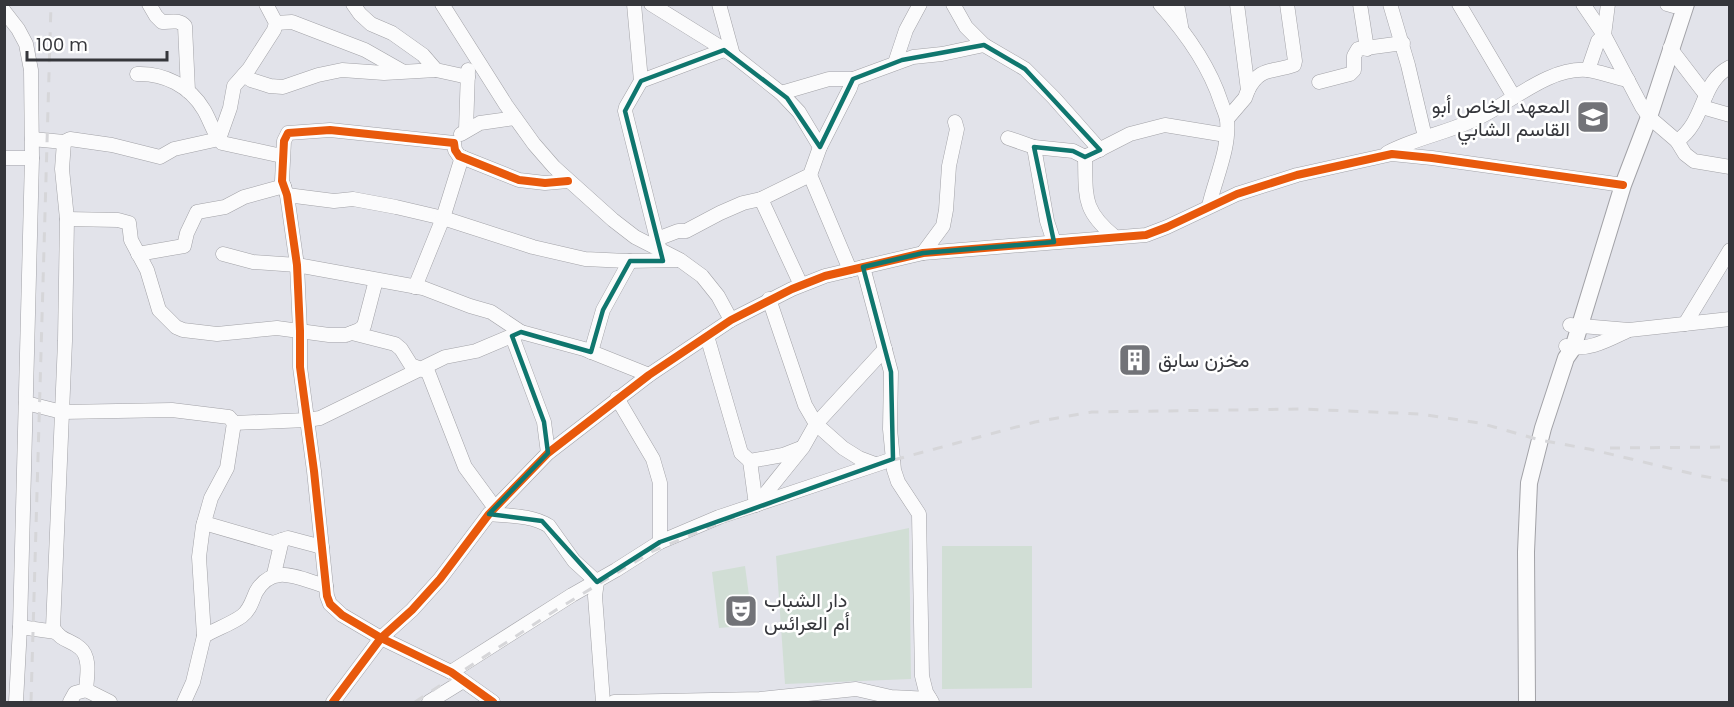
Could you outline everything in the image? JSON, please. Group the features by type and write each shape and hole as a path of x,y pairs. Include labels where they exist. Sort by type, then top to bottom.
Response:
{"main road":[{"path":"1527,702 1527,503 1529,483 1543,428 1618,184 1670,48 1675,5"},
{"path":"1646,112 1675,5"}],"street":[{"path":"149,4 162,21 182,22 185,26 188,91"},
{"path":"219,139 230,108 234,86 268,42 274,30 276,23 266,4"},
{"path":"354,4 360,14 371,24 392,33 423,55 436,70"},
{"path":"442,4 469,50 534,144 568,181 613,220 636,237 658,244 702,276 718,296 731,320"},
{"path":"634,4 641,81 625,111 658,244"},
{"path":"651,4 729,52 781,93 799,112 820,147"},
{"path":"718,4 729,52"},
{"path":"895,63 906,30 920,4"},
{"path":"953,4 966,27 984,45 1025,69 1100,150"},
{"path":"1160,4 1182,28 1199,55 1217,89 1227,119 1225,146 1209,206"},
{"path":"1177,4 1182,28"},
{"path":"1237,4 1248,90"},
{"path":"1227,119 1245,98 1253,80 1260,73 1294,65 1296,61 1287,4"},
{"path":"1360,4 1367,49"},
{"path":"1390,4 1403,43 1425,137"},
{"path":"1459,4 1514,97"},
{"path":"1582,4 1604,35 1646,112 1677,141 1694,161 1730,167"},
{"path":"1588,70 1598,41 1604,35 1608,4"},
{"path":"4,11 26,44 32,70 26,403 16,702"},
{"path":"276,23 292,21 365,50 402,71"},
{"path":"1319,82 1350,74 1354,70 1356,51 1403,43"},
{"path":"781,93 829,80 853,79 913,57 942,54 984,45"},
{"path":"1670,48 1704,101 1730,115"},
{"path":"466,130 469,50"},
{"path":"641,81 729,52"},
{"path":"1677,141 1687,134 1696,122 1717,76 1730,67"},
{"path":"244,75 251,80 270,86 283,87 318,75 342,70 368,73 436,70 468,77"},
{"path":"1382,155 1405,144 1471,122 1548,79 1571,71 1588,70 1628,80"},
{"path":"137,74 158,75 193,94 219,139 229,146 282,156"},
{"path":"658,244 678,231 686,231 743,203 761,199 810,175 820,147 853,79"},
{"path":"454,143 466,130 480,123 515,118"},
{"path":"922,253 943,226 949,166 957,129 955,122"},
{"path":"1085,157 1130,134 1165,125 1226,135"},
{"path":"454,143 330,130 288,132 285,136 282,156 282,181 286,191 297,265 300,367 327,596 330,604 342,615 381,638 451,672 494,702"},
{"path":"1008,138 1034,147 1073,151 1085,157"},
{"path":"32,139 64,142 70,139 111,145 160,157 174,149 219,139"},
{"path":"64,142 62,169 67,219 65,341 53,628 59,637 81,648 87,659 86,690"},
{"path":"454,143 455,150 462,157 519,180 545,183 568,181"},
{"path":"1034,147 1047,221 1054,242"},
{"path":"333,702 381,638 440,579 492,511 548,453 617,398 731,320 801,285 825,276 922,253 1146,235 1237,194 1297,175 1382,155 1432,158 1618,184"},
{"path":"415,287 443,218 462,157"},
{"path":"1085,157 1086,195 1089,207 1096,221 1115,237"},
{"path":"4,158 32,158"},
{"path":"810,175 856,268 891,372 893,459 898,482 919,514 922,676 931,701"},
{"path":"138,254 184,246 187,233 197,212 225,207 244,197 286,191 334,201 353,199 443,218 533,247 585,259 680,260"},
{"path":"761,199 801,285"},
{"path":"67,219 126,221 130,226 131,240 147,270 159,310 176,327 183,330 217,334 277,328 346,335 364,326 376,280"},
{"path":"1685,324 1730,250"},
{"path":"223,254 268,264 297,265 415,287 491,312 516,334 591,352 649,375"},
{"path":"591,352 603,310 630,261"},
{"path":"769,299 805,405 816,424 843,448 875,464"},
{"path":"1575,326 1629,330 1730,319"},
{"path":"1568,351 1596,345 1629,330"},
{"path":"352,333 395,344 411,365 428,372 465,467 492,511 542,521 549,526 583,570 597,582"},
{"path":"234,423 320,418 445,357 476,351 516,334"},
{"path":"516,334 544,422 548,453"},
{"path":"707,336 741,453 750,461 756,505"},
{"path":"756,505 803,447 816,424 885,349"},
{"path":"617,398 653,459 658,475 660,542"},
{"path":"26,403 62,412 172,410 229,417 234,423 227,468 212,498 204,523 199,557 204,636 188,701"},
{"path":"750,461 783,455 803,447"},
{"path":"451,672 660,542 756,505 893,459"},
{"path":"204,523 273,543 288,538 322,547"},
{"path":"274,574 282,540"},
{"path":"204,636 242,616 248,610 261,585 274,574 326,586"},
{"path":"597,582 595,596 603,702"},
{"path":"20,627 56,632"},
{"path":"429,702 463,681"},
{"path":"614,702 760,701 797,697 813,698 856,689 907,700 931,701"},
{"path":"69,702 75,693 86,690 110,702"}],"highlighted area":[{"path":"984,45 1025,69 1100,150 1085,157 1073,151 1034,147 1054,242 923,253 863,267 891,372 893,459 660,542 597,582 542,521 489,514 548,453 544,422 512,336 521,332 591,352 603,310 630,261 663,261 625,111 641,81 724,50 787,98 820,147 853,79 902,60"}],"shaded area":[{"path":"909,528 911,679 785,684 776,556"},
{"path":"942,546 1032,546 1032,688 942,689"},
{"path":"745,566 753,625 719,628 712,572"}],"railway":[{"path":"31,702 51,4"},
{"path":"415,702 556,610 653,551 724,521 875,465 1035,422 1092,412 1301,409 1420,414 1480,423 1540,440 1730,481"},
{"path":"1610,448 1730,447"}],"cycle path":[{"path":"493,702 451,672 381,638 342,615 330,604 327,596 300,367 297,265 287,195 282,181 284,141 288,133 330,130 454,143 459,156 519,180 545,183 568,181"},
{"path":"333,702 381,638 412,610 440,579 489,514 548,453 649,375 731,320 792,289 825,276 923,253 1146,235 1237,194 1297,175 1392,154 1623,185"}],"place":[{"name":"المعهد الخاص أبو القاسم الشابي","path":"1593,117"},
{"name":"مخزن سابق","path":"1135,360"},
{"name":"دار الشباب أم العرائس","path":"741,611"}]}
